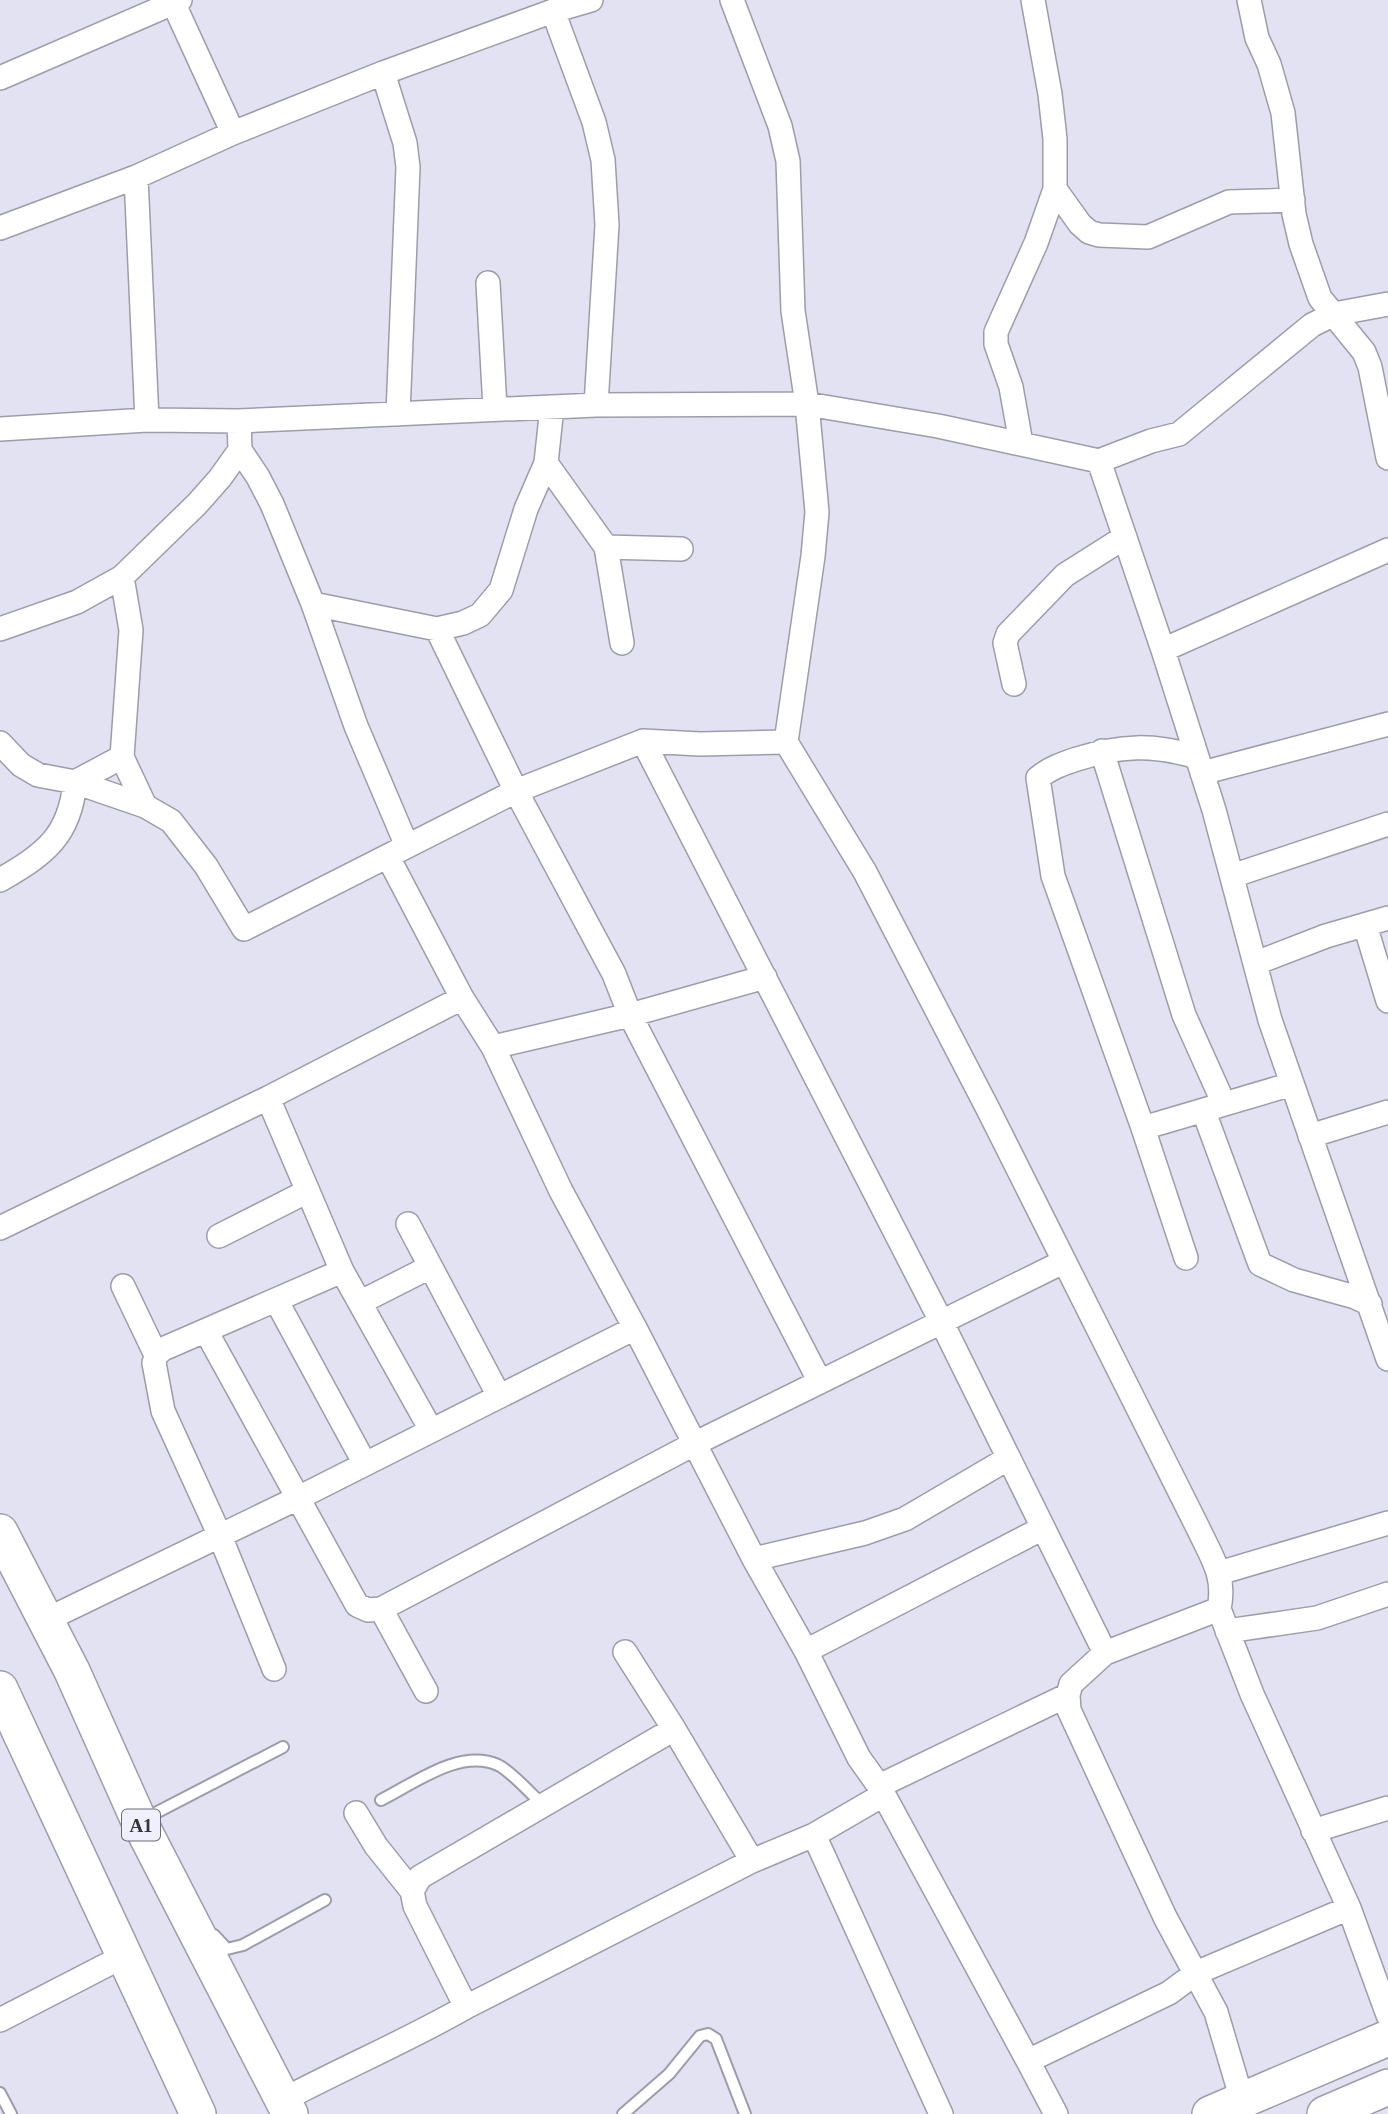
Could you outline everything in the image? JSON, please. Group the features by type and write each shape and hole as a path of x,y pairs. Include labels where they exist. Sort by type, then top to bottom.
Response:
{"main road":[{"name":"A1","path":"0,1532 72,1671 287,2107"},
{"path":"0,1689 198,2114"},
{"path":"1210,2114 1388,2038"},
{"path":"1325,2114 1388,2087"}],"street":[{"path":"0,228 136,177 233,133 383,73 553,11 591,0"},
{"path":"732,0 780,126 788,161 793,311 807,404 817,512 786,742 865,872 988,1109 1198,1528 1219,1573 1223,1591 1219,1609 1227,1631 1252,1694 1349,1908 1388,2015"},
{"path":"1021,443 1011,387 996,344 996,332 1036,243 1055,189 1055,139 1050,94 1033,0"},
{"path":"1249,0 1257,38 1269,64 1283,113 1301,244 1320,298 1364,352 1370,367 1388,458"},
{"path":"0,78 175,1 233,133"},
{"path":"553,11 594,122 603,160 607,225 596,405"},
{"path":"383,73 405,143 408,167 398,414"},
{"path":"136,177 147,420"},
{"path":"1055,189 1089,232 1148,237 1229,202 1293,200"},
{"path":"488,283 495,408"},
{"path":"0,429 147,420 239,421 495,408 807,404 938,426 1098,461 1151,441 1179,434 1303,331 1334,314 1388,304"},
{"path":"313,604 437,629 463,623 480,615 501,590 526,509 546,463 552,407"},
{"path":"239,421 240,450 272,504 313,604 397,851 462,998 493,1047 561,1191 754,1559 806,1651 859,1758 881,1790 1056,2114"},
{"path":"0,629 77,602 122,577 197,504 240,450"},
{"path":"1098,461 1200,765 1270,1020 1370,1304 1384,1332 1388,1359"},
{"path":"546,463 606,547 622,643"},
{"path":"1014,684 1005,643 1009,634 1065,575 1125,537"},
{"path":"606,547 681,549"},
{"path":"1163,650 1388,550"},
{"path":"122,577 131,630 122,757 145,806"},
{"path":"437,629 516,790 614,974 630,1015 820,1382"},
{"path":"1186,1258 1143,1128 1053,876 1038,778 1050,768 1102,751 1139,746 1170,749 1200,765 1388,724"},
{"path":"0,743 22,765 38,775 75,782 145,806 171,821 206,866 244,929 516,790 643,741 700,744 786,742"},
{"path":"643,741 942,1323 1105,1653"},
{"path":"1102,751 1214,1108 1260,1265 1294,1280 1370,1304"},
{"path":"75,782 122,757"},
{"path":"0,880 41,854 57,837 70,813 75,782"},
{"path":"1232,876 1388,824"},
{"path":"1256,963 1326,936 1388,918"},
{"path":"1365,925 1388,1001"},
{"path":"493,1047 630,1015 765,977"},
{"path":"0,1228 268,1098 462,998"},
{"path":"1143,1128 1292,1084"},
{"path":"268,1098 342,1271 431,1430"},
{"path":"1310,1136 1388,1112"},
{"path":"219,1236 308,1191"},
{"path":"408,1224 499,1396"},
{"path":"206,1331 357,1605 368,1610 381,1609 694,1444 1063,1262"},
{"path":"360,1302 430,1267"},
{"path":"156,1355 163,1349 342,1271"},
{"path":"123,1286 156,1355 155,1377 163,1410 274,1669"},
{"path":"276,1300 365,1464"},
{"path":"46,1620 298,1498 635,1328"},
{"path":"754,1559 865,1532 905,1518 1009,1458"},
{"path":"1219,1573 1388,1523"},
{"path":"806,1651 1043,1528"},
{"path":"1227,1631 1317,1618 1388,1594"},
{"path":"381,1609 426,1691"},
{"path":"1219,1609 1105,1653 1071,1684 1068,1695 1069,1710 1165,1917 1216,2012 1242,2100"},
{"path":"625,1652 752,1861"},
{"path":"287,2107 337,2071 432,2026 752,1861 814,1835 881,1790 1068,1695"},
{"path":"412,1891 420,1877 674,1729"},
{"path":"1313,1831 1388,1808"},
{"path":"356,1812 376,1846 412,1891 415,1906 466,2007"},
{"path":"814,1835 941,2114"},
{"path":"1028,2061 1169,1993 1196,1973 1349,1908"},
{"path":"0,2020 124,1956"}],"lane":[{"path":"283,1747 143,1819 204,1920 227,1949 243,1945 325,1900"},
{"path":"382,1800 446,1767 477,1759 500,1766 543,1805"},
{"path":"623,2114 669,2074 700,2036 708,2034 716,2039 745,2114"},
{"path":"0,2093 11,2114"}]}
